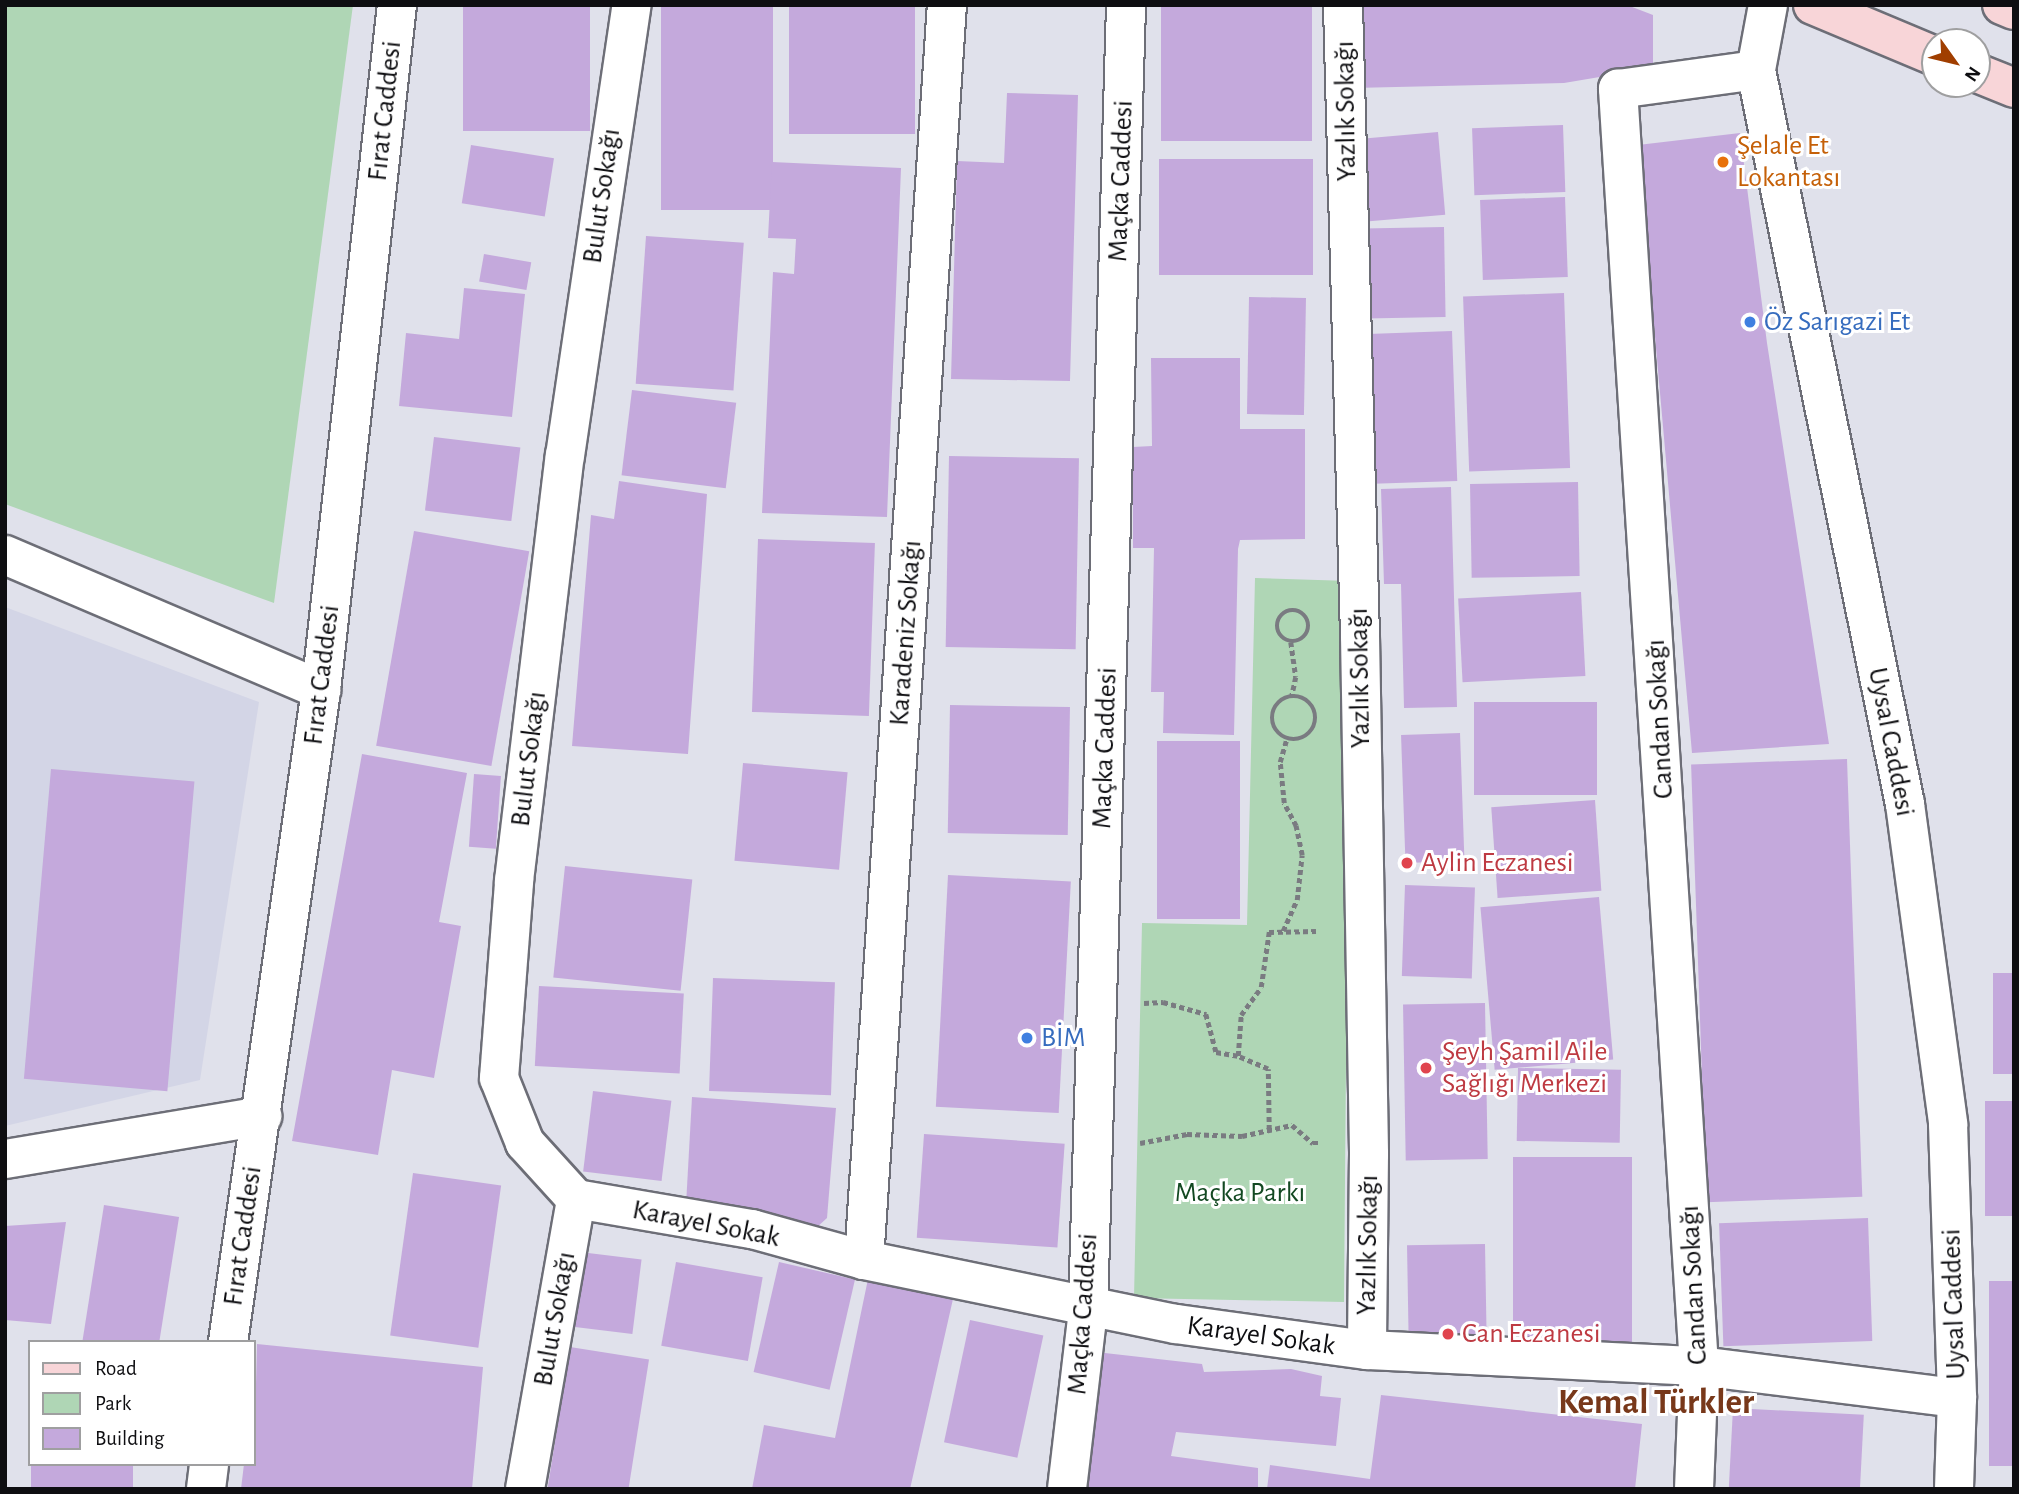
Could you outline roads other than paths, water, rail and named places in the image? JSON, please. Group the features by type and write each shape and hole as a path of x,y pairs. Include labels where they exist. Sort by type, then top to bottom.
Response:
{"main road":[{"path":"1813,5 1921,50"},
{"path":"2002,5 2014,10"},
{"path":"1991,79 2014,88"}],"street":[{"name":"Fırat Caddesi","path":"228,1340 321,690 397,5"},
{"name":"Bulut Sokağı","path":"524,1489 576,1199 525,1143 499,1078 514,881 563,470 632,5"},
{"name":"Karadeniz Sokağı","path":"864,1260 947,5"},
{"name":"Maçka Caddesi","path":"1067,1489 1088,1309 1126,5"},
{"name":"Yazlık Sokağı","path":"1343,5 1361,663 1369,1154 1367,1350"},
{"name":"Uysal Caddesi","path":"1768,5 1756,70 1905,804 1948,1124 1957,1398 1954,1489"},
{"name":"Candan Sokağı","path":"1695,1489 1699,1366 1618,89 1756,70"},
{"path":"5,555 321,690"},
{"path":"5,1159 262,1116"},
{"name":"Karayel Sokak","path":"576,1199 752,1229 864,1260 1088,1309 1367,1350 1699,1366 1957,1398"},
{"path":"206,1489 209,1466"}],"place":[{"name":"Şelale Et Lokantası","path":"1723,162"},
{"name":"Öz Sarıgazi Et","path":"1750,322"},
{"name":"Aylin Eczanesi","path":"1407,863"},
{"name":"BİM","path":"1027,1038"},
{"name":"Şeyh Şamil Aile Sağlığı Merkezi","path":"1426,1068"},
{"name":"Can Eczanesi","path":"1448,1334"}],"district":[{"name":"Kemal Türkler","path":"1656,1403"}],"park label":[{"name":"Maçka Parkı","path":"1240,1193"}]}
